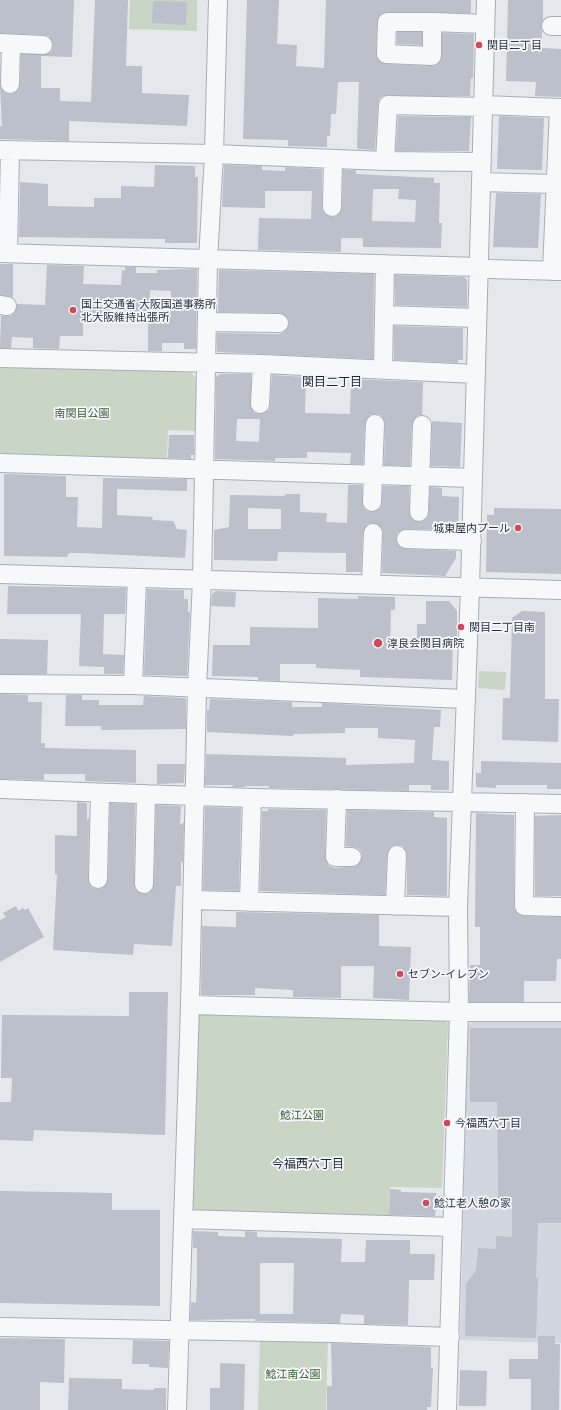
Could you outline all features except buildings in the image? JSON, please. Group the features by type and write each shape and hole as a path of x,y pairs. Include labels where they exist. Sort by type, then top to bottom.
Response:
{"street":[{"path":"177,1410 190,1005 197,688 202,580 208,260 214,154 218,0"},
{"path":"447,1410 459,1012 458,907 472,541 486,0"},
{"path":"432,22 485,24"},
{"path":"10,84 6,43 43,45"},
{"path":"385,162 388,105 560,108 555,184 556,271 489,270 478,267 4,253 5,150 214,154 385,162 482,162"},
{"path":"332,207 333,159"},
{"path":"481,182 555,184"},
{"path":"383,368 385,264"},
{"path":"384,315 477,318"},
{"path":"207,322 279,323"},
{"path":"0,358 383,368 476,374"},
{"path":"260,404 262,364"},
{"path":"372,502 375,424"},
{"path":"419,512 422,425"},
{"path":"0,463 473,478"},
{"path":"371,584 373,533"},
{"path":"406,539 472,541"},
{"path":"0,574 561,590"},
{"path":"133,685 137,578"},
{"path":"0,684 133,685 465,699"},
{"path":"0,789 252,798 561,804"},
{"path":"98,880 100,793"},
{"path":"144,884 146,794"},
{"path":"248,902 252,798"},
{"path":"336,857 337,799"},
{"path":"525,803 524,906 561,907"},
{"path":"395,906 397,855"},
{"path":"192,900 458,907"},
{"path":"190,1005 459,1012 561,1012"},
{"path":"183,1219 453,1227"},
{"path":"0,1327 179,1330 379,1341 450,1338"}],"shaded area":[{"path":"474,1021 561,1022 561,1343 460,1340 468,1025"}],"green space":[{"path":"130,0 197,0 197,31 129,29"},
{"name":"南関目公園","path":"0,364 190,371 199,382 197,431 168,430 167,459 0,457"},
{"path":"479,671 506,672 505,690 478,688"},
{"name":"鯰江公園","path":"203,1012 443,1018 448,1024 442,1188 390,1187 389,1218 197,1214 188,1204 195,1020"},
{"name":"鯰江南公園","path":"260,1338 328,1340 326,1410 258,1410"}],"place":[{"name":"関目二丁目","path":"479,45"},
{"name":"国土交通省 大阪国道事務所 北大阪維持出張所","path":"73,310"},
{"name":"城東屋内プール","path":"518,528"},
{"name":"関目二丁目南","path":"461,627"},
{"name":"淳良会関目病院","path":"378,643"},
{"name":"セブン-イレブン","path":"400,974"},
{"name":"今福西六丁目","path":"447,1123"},
{"name":"鯰江老人憩の家","path":"426,1203"}],"district":[{"name":"関目二丁目","path":"332,382"},
{"name":"今福西六丁目","path":"308,1164"}]}
